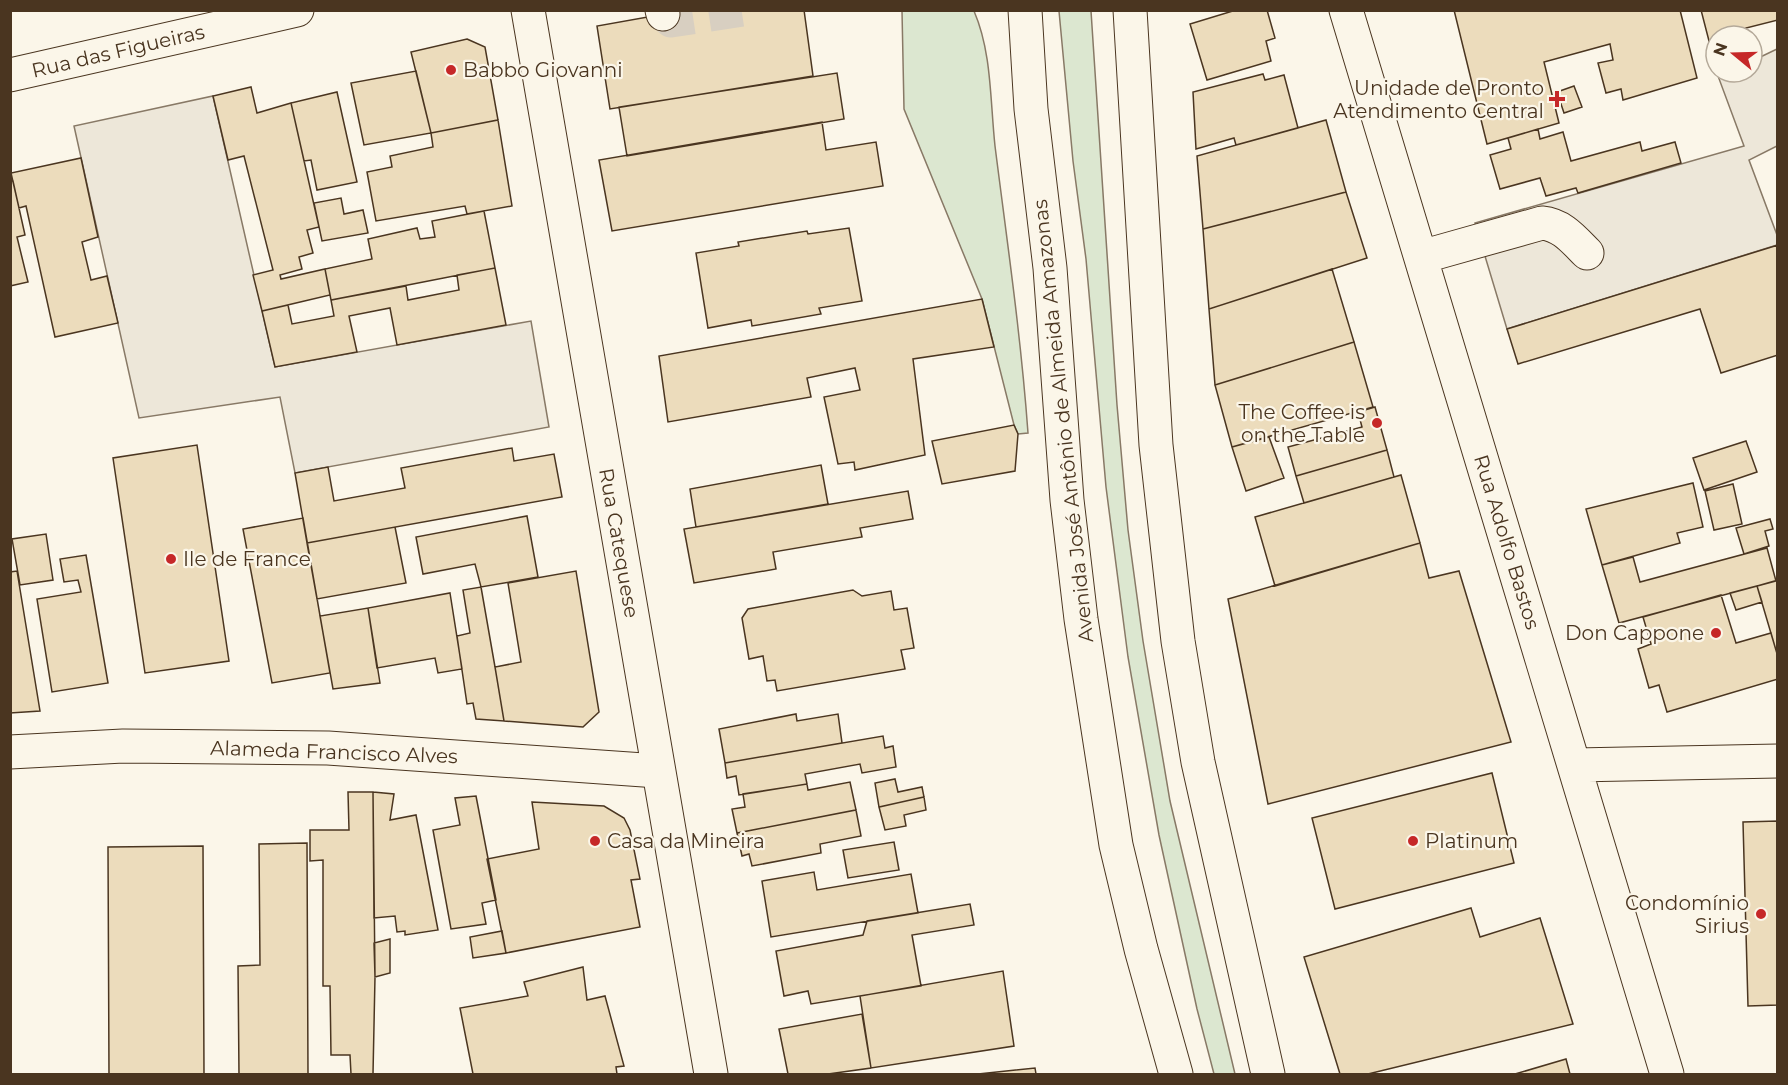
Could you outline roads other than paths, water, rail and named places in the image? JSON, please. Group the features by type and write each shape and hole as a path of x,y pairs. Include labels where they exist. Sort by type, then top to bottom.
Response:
{"main road":[{"name":"Rua das Figueiras","path":"10,75 297,10"},
{"name":"Rua Catequese","path":"528,10 711,1074"},
{"path":"1130,10 1156,445 1178,641 1198,762 1268,1074"},
{"name":"Rua Adolfo Bastos","path":"1346,10 1667,1074"},
{"name":"Avenida José Antônio de Almeida Amazonas","path":"1023,13 1031,109 1050,268 1067,500 1081,619 1116,845 1141,949 1176,1074"},
{"path":"1421,257 1542,223 1553,224 1564,230 1587,253"},
{"name":"Alameda Francisco Alves","path":"10,752 123,746 328,748 658,771"},
{"path":"1575,765 1778,761"}],"tunnel":[{"path":"663,14 671,21 743,10"}],"place":[{"name":"Babbo Giovanni","path":"451,70"},
{"name":"Unidade de Pronto Atendimento Central","path":"1557,99"},
{"name":"The Coffee is on the Table","path":"1377,423"},
{"name":"Ile de France","path":"171,559"},
{"name":"Don Cappone","path":"1716,633"},
{"name":"Casa da Mineira","path":"595,841"},
{"name":"Platinum","path":"1413,841"},
{"name":"Condomínio Sirius","path":"1761,914"}]}
